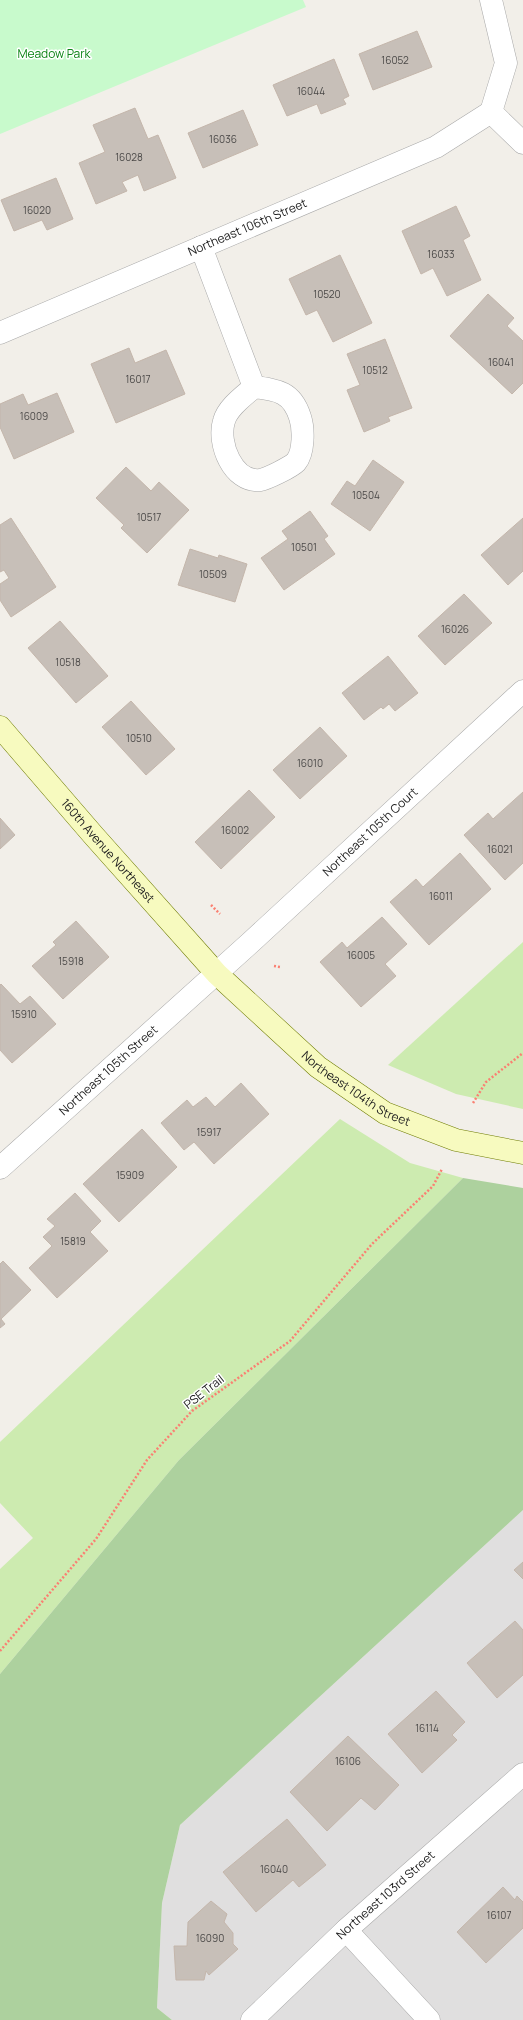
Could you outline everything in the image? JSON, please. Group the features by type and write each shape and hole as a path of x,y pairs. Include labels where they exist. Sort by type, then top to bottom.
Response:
{"street":[{"path":"491,0 506,63 491,112 523,143"},
{"name":"Northeast 106th Street","path":"0,333 436,147 491,112"},
{"path":"201,247 254,387"},
{"name":"Northeast 105th Court","path":"217,974 523,691"},
{"name":"160th Avenue Northeast","path":"0,727 217,974"},
{"name":"Northeast 104th Street","path":"217,974 318,1067 385,1113 456,1140 523,1153"},
{"name":"Northeast 105th Street","path":"0,1168 217,974"},
{"name":"Northeast 103rd Street","path":"252,2020 346,1930 523,1774"},
{"path":"346,1930 428,2020"}],"path":[{"path":"211,905 220,914"},
{"path":"274,966 280,967"},
{"path":"473,1103 486,1082 523,1053"},
{"name":"PSE Trail","path":"0,1651 96,1539 147,1460 192,1412 290,1341 372,1244 433,1186 442,1169"}],"shaded area":[{"path":"523,1510 523,2020 172,2020 157,2008 162,1903 180,1825"}],"green space":[{"name":"Meadow Park","path":"0,0 303,0 306,7 0,134"},
{"path":"523,942 523,1109 456,1094 388,1065"},
{"path":"340,1119 410,1163 463,1178 179,1460 0,1674 0,1569 33,1538 0,1503 0,1442"},
{"path":"463,1178 523,1188 523,1510 180,1825 162,1903 157,2008 172,2020 0,2020 0,1674 179,1460"}],"building":[{"path":"417,31 432,67 373,90 359,54"},
{"path":"334,59 349,96 343,99 346,104 321,114 317,104 287,116 273,85"},
{"path":"135,108 148,139 158,135 176,178 144,191 138,175 122,182 127,191 96,204 79,163 105,152 93,125"},
{"path":"243,110 258,145 203,168 188,133"},
{"path":"56,178 73,219 47,230 42,220 14,231 1,200"},
{"path":"456,206 470,236 463,240 481,280 447,296 433,268 421,274 402,231"},
{"path":"340,255 372,323 333,342 317,310 306,315 289,279"},
{"path":"488,294 514,318 507,326 523,341 523,383 512,394 450,336"},
{"path":"385,339 412,408 388,417 390,421 364,432 347,390 360,385 347,354"},
{"path":"129,348 135,363 166,350 185,394 116,423 91,364"},
{"path":"57,393 74,432 14,459 0,427 0,404 23,394 28,405"},
{"path":"373,460 404,482 370,531 331,504 347,481 355,486"},
{"path":"126,467 151,491 159,482 189,510 147,553 121,528 124,525 96,498"},
{"path":"310,511 328,536 324,539 335,554 284,590 261,558 288,539 282,531"},
{"path":"11,518 56,587 11,617 0,600 0,584 9,578 4,570 0,572 0,525"},
{"path":"523,518 523,571 508,585 481,555"},
{"path":"190,549 218,558 219,555 247,564 235,602 178,585"},
{"path":"464,594 492,623 445,665 418,636"},
{"path":"60,621 108,676 76,703 28,648"},
{"path":"388,656 418,693 395,711 389,704 383,709 381,707 364,720 342,693"},
{"path":"131,701 175,749 146,775 102,727"},
{"path":"320,727 347,756 300,799 273,770"},
{"path":"249,790 275,817 221,869 195,842"},
{"path":"523,792 523,863 505,880 464,835 488,813 493,819"},
{"path":"0,818 15,835 0,849"},
{"path":"460,853 491,889 429,945 390,902 416,879 423,887"},
{"path":"382,917 407,944 385,964 396,976 361,1007 320,962 342,942 347,948"},
{"path":"76,921 109,957 63,999 32,966 56,945 53,942"},
{"path":"1,984 20,1004 30,996 56,1024 12,1063 0,1050"},
{"path":"241,1083 269,1114 214,1164 194,1142 184,1150 161,1123 187,1100 193,1107 206,1097 215,1107"},
{"path":"142,1129 177,1167 119,1222 83,1184"},
{"path":"75,1193 101,1221 90,1232 108,1251 57,1298 29,1268 52,1246 43,1237 55,1226 47,1219"},
{"path":"3,1261 31,1290 1,1319 5,1324 0,1328 0,1264"},
{"path":"523,1562 523,1579 514,1570"},
{"path":"515,1621 523,1630 523,1675 497,1698 467,1663"},
{"path":"436,1691 465,1722 452,1735 457,1740 422,1773 388,1734"},
{"path":"348,1736 399,1785 375,1810 361,1798 327,1831 290,1792"},
{"path":"287,1819 326,1865 299,1887 293,1880 256,1912 223,1872"},
{"path":"503,1887 515,1900 517,1896 523,1902 523,1928 486,1963 457,1932"},
{"path":"211,1901 227,1914 224,1922 233,1933 233,1944 238,1949 209,1975 206,1971 204,1980 176,1980 174,1946 187,1946 188,1922"}]}
